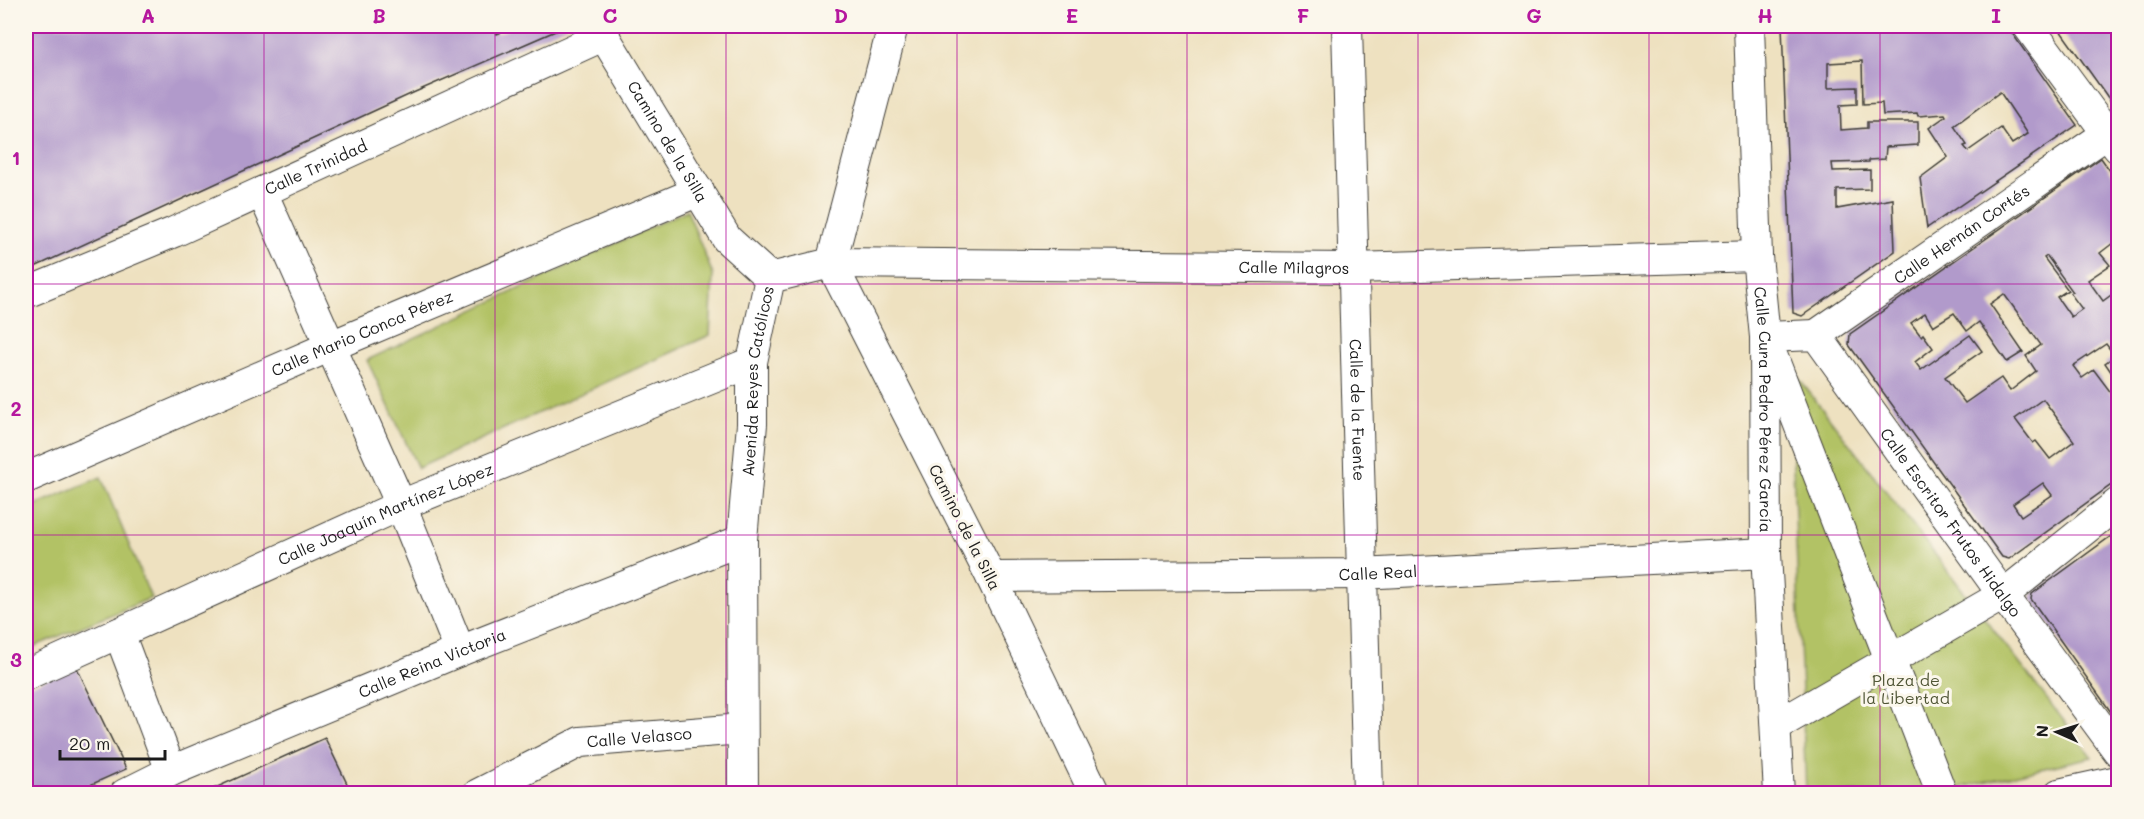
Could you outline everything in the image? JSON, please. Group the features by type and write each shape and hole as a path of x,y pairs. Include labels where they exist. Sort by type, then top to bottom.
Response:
{"street":[{"path":"831,263 893,26"},
{"name":"Calle de la Fuente","path":"1347,26 1368,794"},
{"name":"Calle Cura Pedro Pérez García","path":"1749,26 1757,256 1764,337 1766,553 1779,794"},
{"path":"2028,26 2113,141"},
{"name":"Camino de la Silla","path":"601,30 727,239 770,278"},
{"name":"Calle Trinidad","path":"26,292 174,232 262,192 601,30"},
{"name":"Calle Hernán Cortés","path":"1816,335 2113,141"},
{"name":"Calle Mario Conca Pérez","path":"26,476 699,191"},
{"path":"262,192 400,505 460,651"},
{"name":"Calle Milagros","path":"831,263 1353,268 1757,256"},
{"name":"Avenida Reyes Católicos","path":"743,794 742,540 752,424 752,362 770,278 831,263"},
{"name":"Camino de la Silla","path":"831,263 991,577 1095,794"},
{"path":"1816,335 1764,337 1942,794"},
{"name":"Calle Escritor Frutos Hidalgo","path":"1816,335 2118,751"},
{"name":"Calle Joaquín Martínez López","path":"26,675 400,505 752,362"},
{"path":"1776,726 2003,595 2118,503"},
{"name":"Calle Reina Victoria","path":"125,794 171,771 460,651 742,540"},
{"name":"Calle Real","path":"991,577 1361,574 1766,553"},
{"path":"119,633 171,771"},
{"name":"Calle Velasco","path":"478,794 580,742 742,729"},
{"path":"2059,794 2118,781"}],"green space":[{"path":"687,210 713,275 710,335 418,468 367,360"},
{"name":"Plaza de la Libertad","path":"1789,366 2092,757 1937,793 1806,793"},
{"path":"101,477 151,598 26,650 26,509"}],"building":[{"path":"26,26 494,26 497,34 516,26 567,26 415,92 26,271"},
{"path":"1782,26 2007,26 2077,125 1927,228 1920,178 1948,157 1929,128 1946,116 1945,114 1883,115 1882,103 1863,104 1862,61 1828,63 1828,88 1857,87 1857,104 1840,105 1841,130 1867,128 1867,122 1918,122 1918,145 1886,147 1885,159 1832,163 1833,171 1870,170 1870,189 1837,190 1837,209 1893,199 1895,251 1802,316 1793,313","holes":["2000,92 2028,134 2012,144 2001,128 1968,151 1964,146 1967,145 1954,126"]},
{"path":"2057,26 2118,26 2118,112 2102,89"},
{"path":"2101,158 2118,182 2118,251 2113,243 2100,253 2110,265 2088,280 2103,301 2118,290 2118,382 2105,363 2115,356 2106,344 2073,366 2082,378 2094,370 2118,402 2118,480 2009,559 2002,557 1849,345 1850,334","holes":["2047,256 2073,292 2070,293 2082,309 2071,317 2057,297 2068,290 2044,258","2004,294 2041,345 2026,356 2036,371 2010,391 2001,378 1965,403 1945,377 1982,351 1970,335 1921,370 1915,362 1933,348 1911,323 1925,313 1933,326 1954,313 1967,331 1979,322 2007,362 2023,352 1990,304","2043,399 2074,441 2050,459 2036,441 2033,443 2015,419","2043,483 2052,495 2021,516 2013,504"]},
{"path":"2118,531 2118,722 2031,599 2032,594"},
{"path":"76,666 126,769 70,794 26,794 26,688"},
{"path":"325,738 352,794 202,794"}]}
